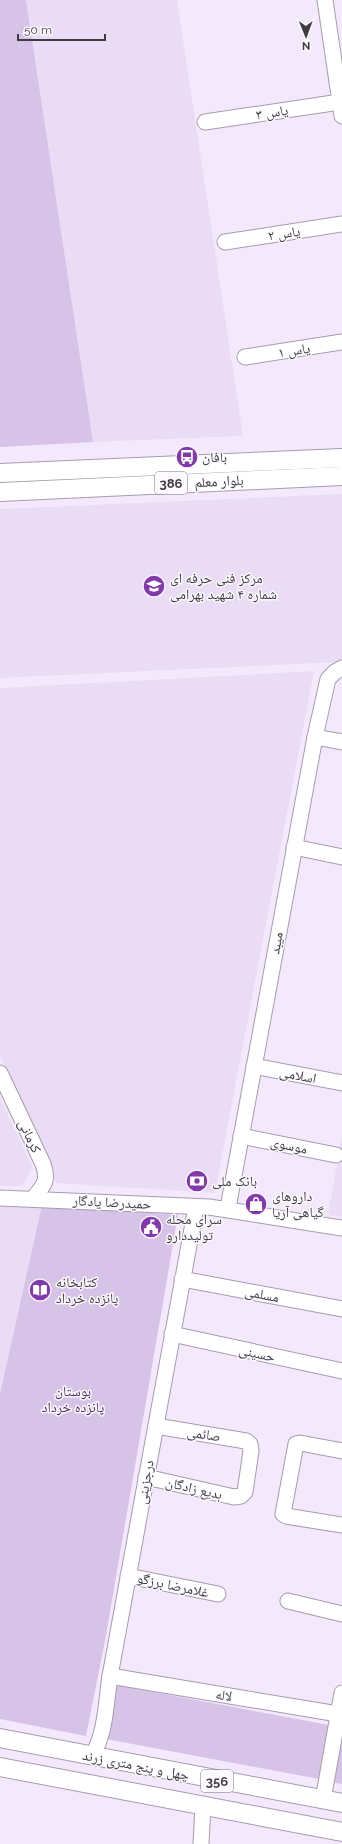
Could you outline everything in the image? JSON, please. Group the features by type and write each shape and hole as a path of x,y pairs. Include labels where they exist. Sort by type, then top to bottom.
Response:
{"main road":[{"name":"بلوار معلم","path":"0,473 342,458"},
{"name":"بلوار معلم","path":"0,492 342,476"},
{"name":"چهل و پنج متری زرند","path":"0,1738 204,1778 342,1803"},
{"path":"111,1788 130,1785 136,1780 134,1772 125,1762"},
{"name":"چهل و پنج متری زرند","path":"0,1767 342,1832"},
{"path":"203,1806 204,1778"},
{"path":"276,1820 266,1810 265,1804 268,1798 281,1792"}],"street":[{"path":"325,0 341,109"},
{"name":"یاس ۳","path":"205,122 341,109"},
{"name":"یاس ۲","path":"225,242 342,224"},
{"name":"یاس ۱","path":"245,357 342,342"},
{"name":"میبد","path":"228,1208 315,737 328,679 342,668"},
{"path":"315,737 342,742"},
{"path":"294,847 342,857"},
{"name":"اسلامی","path":"254,1066 342,1083"},
{"name":"کرمانی","path":"0,1073 43,1164 46,1175 46,1179 33,1199"},
{"name":"موسوی","path":"241,1136 336,1155"},
{"name":"حمیدرضا یادگار","path":"0,1198 228,1208 342,1228"},
{"name":"درجزینی","path":"92,1756 97,1748 102,1732 110,1676 196,1207"},
{"name":"مسلمی","path":"182,1279 342,1309"},
{"name":"حسینی","path":"172,1334 342,1371"},
{"name":"صائمی","path":"156,1426 246,1440 250,1444 251,1451 245,1492 241,1496"},
{"path":"342,1451 300,1443 296,1444 283,1514 286,1516 342,1525"},
{"name":"بدیع زادگان","path":"146,1477 234,1497 241,1496"},
{"name":"غلامرضا برزگو","path":"128,1576 218,1594"},
{"path":"288,1601 342,1614"},
{"name":"لاله","path":"110,1676 339,1721"},
{"path":"322,1800 339,1721 342,1693"},
{"path":"201,1844 203,1806"}],"shaded area":[{"path":"26,0 177,0 243,436 93,442"},
{"name":"مرکز فنی حرفه ای شماره ۴ شهید بهرامی","path":"342,494 342,662 0,678 0,509"},
{"path":"314,671 215,1193 56,1183 0,1057 0,688"},
{"path":"0,1098 33,1168 22,1186 0,1186"},
{"path":"342,1136 342,1217 328,1215"},
{"path":"0,1203 42,1205 0,1394"}],"green space":[{"path":"0,0 26,0 93,442 0,447"},
{"name":"بوستان پانزده خرداد","path":"42,1205 178,1215 105,1641 86,1736 0,1719 0,1394"},
{"path":"116,1685 329,1725 319,1779 106,1739"},
{"path":"342,1727 342,1784 331,1782"}],"place":[{"name":"بافان","path":"187,457"},
{"name":"مرکز فنی حرفه ای شماره ۴ شهید بهرامی","path":"154,586"},
{"name":"بانک ملی","path":"197,1181"},
{"name":"داروهای گیاهی آریا","path":"256,1204"},
{"name":"سرای محله تولیددارو","path":"151,1227"},
{"name":"کتابخانه پانزده خرداد","path":"40,1290"}]}
